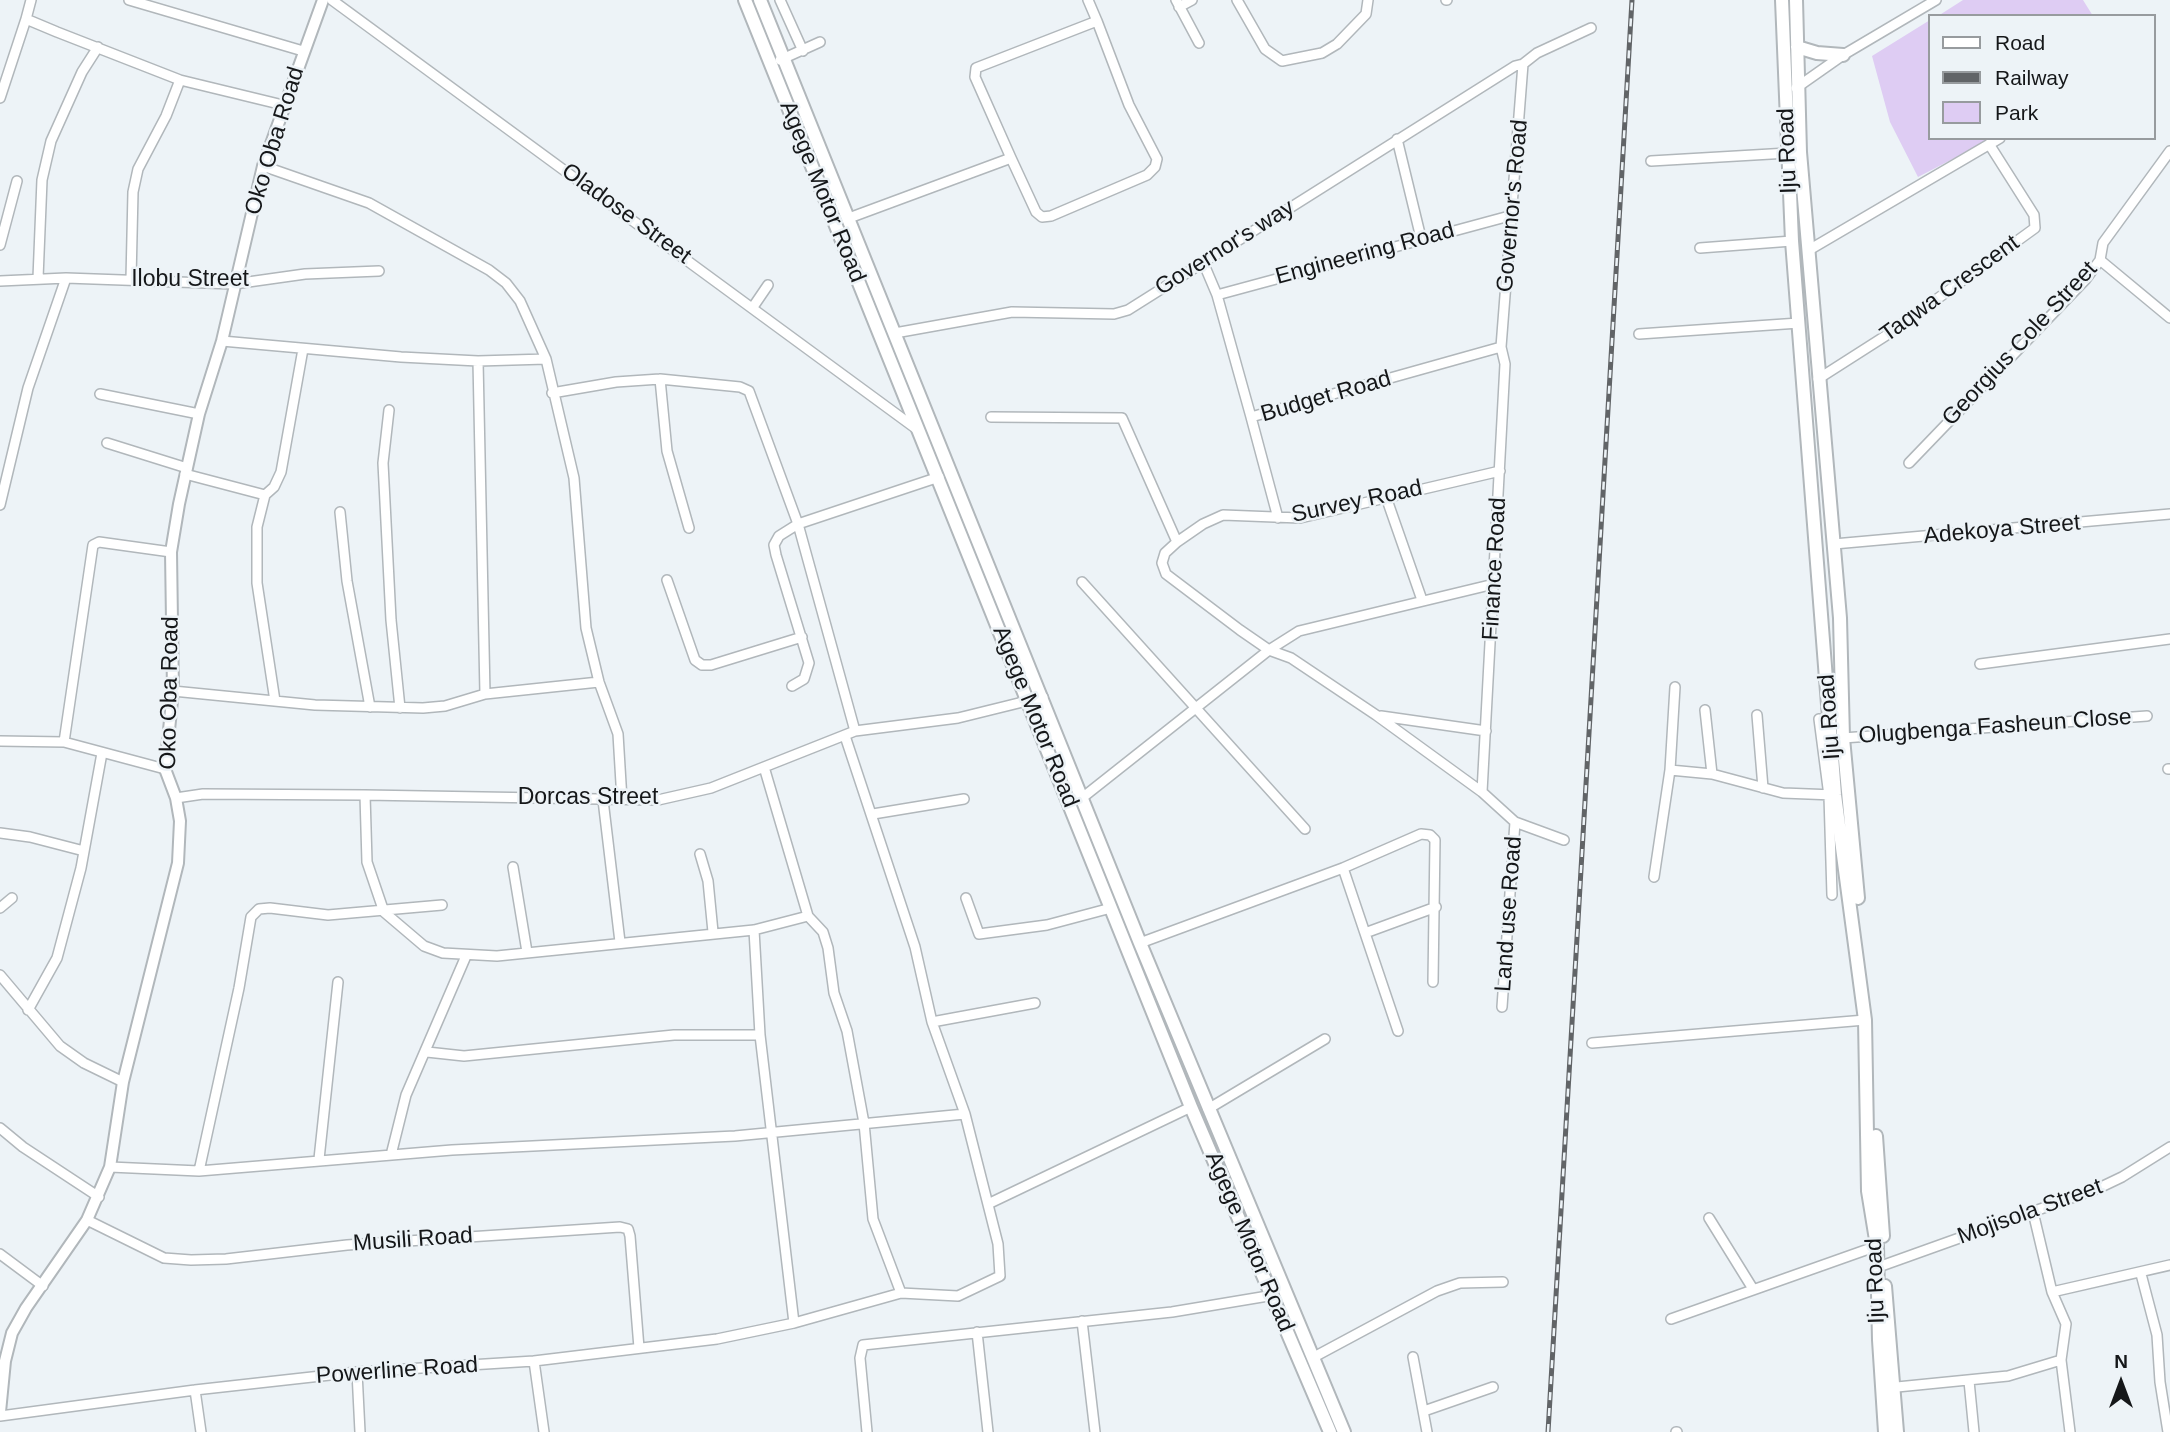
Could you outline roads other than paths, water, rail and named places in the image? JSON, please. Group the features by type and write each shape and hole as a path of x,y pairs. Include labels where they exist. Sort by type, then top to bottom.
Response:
{"main road":[{"name":"Agege Motor Road","path":"745,0 1191,1107 1274,1295 1330,1432"},
{"name":"Agege Motor Road","path":"760,0 1140,943 1344,1432"},
{"name":"Iju Road","path":"1782,0 1800,152 1840,618 1843,738 1884,1265 1888,1388 1885,1432"},
{"name":"Iju Road","path":"1796,0 1797,47 1788,153 1792,241 1832,795 1865,1020 1868,1191 1877,1245 1888,1388 1897,1432"},
{"path":"1797,47 1817,54 1843,55"},
{"path":"1148,998 1161,993"},
{"path":"1180,1079 1194,1073"}],"street":[{"path":"0,99 31,0"},
{"path":"129,0 303,51"},
{"name":"Oko Oba Road","path":"0,1414 5,1361 12,1333 26,1308 87,1220 110,1167 123,1082 178,863 180,821 176,797 164,769 173,691 171,552 199,414 222,341 263,166 303,51 325,0"},
{"name":"Oladose Street","path":"325,0 753,307 918,430"},
{"path":"780,0 803,51"},
{"path":"1088,0 1097,21 1129,105 1157,159 1155,167 1135,180 1042,217 1036,212 975,77 976,68 1097,21"},
{"path":"1192,0 1178,3 1199,43"},
{"path":"1237,0 1265,49 1282,61 1322,53 1337,44 1366,14 1368,0"},
{"path":"1792,89 1843,55 1936,0"},
{"path":"26,19 180,79 283,105"},
{"name":"Governor's way","path":"895,333 1012,312 1114,314 1128,310 1515,65 1523,64 1537,52 1591,28"},
{"path":"771,64 820,43"},
{"path":"38,278 42,180 51,141 82,72 98,47"},
{"name":"Governor's Road","path":"1501,347 1523,64"},
{"path":"131,279 133,192 138,169 166,116 180,79"},
{"path":"1398,139 1421,238"},
{"path":"1809,250 1996,140"},
{"name":"Taqwa Crescent","path":"1818,379 1890,333 2035,228 2034,215 1989,144"},
{"name":"Georgius Cole Street","path":"1909,463 2069,298 2100,260 2103,243 2170,151"},
{"path":"1651,161 1788,153"},
{"path":"849,218 1011,158"},
{"path":"263,166 369,203 489,270 506,283 520,301 546,359 574,478 586,628 599,682 618,734 622,800"},
{"path":"0,245 18,181"},
{"name":"Engineering Road","path":"1217,295 1513,215"},
{"path":"1700,248 1792,241"},
{"path":"2100,260 2170,318"},
{"path":"1203,262 1217,295 1251,417"},
{"name":"Ilobu Street","path":"0,281 66,278 234,284 304,274 379,271"},
{"path":"0,505 28,388 66,278"},
{"path":"753,307 768,285"},
{"path":"1639,334 1799,323"},
{"path":"222,341 478,361 546,359"},
{"name":"Budget Road","path":"1278,518 1251,417 1501,347"},
{"name":"Finance Road","path":"1482,792 1505,364 1501,347"},
{"path":"275,701 257,583 257,527 265,495 274,486 281,472 303,349"},
{"path":"478,361 485,694"},
{"path":"552,393 616,382 660,379 740,387 749,391 798,524 856,731"},
{"path":"660,379 667,451 689,528"},
{"path":"100,394 199,414"},
{"path":"389,410 383,463 391,620 400,708"},
{"path":"991,417 1122,418 1177,542 1165,553 1162,563 1166,574 1269,650"},
{"path":"918,430 934,428"},
{"path":"107,443 265,495"},
{"name":"Survey Road","path":"1177,542 1203,524 1223,516 1300,518 1500,471"},
{"path":"792,686 804,679 809,663 774,545 779,536 798,524 939,477"},
{"path":"1386,497 1422,600"},
{"path":"340,512 346,581 370,707"},
{"name":"Adekoya Street","path":"1834,544 2170,514"},
{"path":"64,743 83,598 93,545 100,542 171,552"},
{"path":"667,580 695,660 702,666 711,666 802,638"},
{"path":"1082,582 1305,829"},
{"path":"1082,798 1269,650 1304,629 1494,584"},
{"path":"1980,664 2075,649 2170,639"},
{"name":"Land use Road","path":"1269,650 1291,658 1376,715 1482,792 1515,822 1564,840"},
{"path":"173,691 275,701 400,708 445,706 485,694 599,682"},
{"path":"1654,877 1671,770 1675,687"},
{"name":"Dorcas Street","path":"176,797 203,794 365,795 658,800 685,796 856,731 936,722 1043,697"},
{"path":"1705,710 1712,775"},
{"name":"Land use Road","path":"1376,715 1486,731"},
{"path":"1757,715 1763,788"},
{"name":"Olugbenga Fasheun Close","path":"1843,738 2147,716"},
{"path":"1819,719 1832,795 1832,895"},
{"path":"845,736 915,947 932,1022 965,1114 988,1204 1191,1107"},
{"path":"0,741 64,743 164,769"},
{"path":"29,1010 57,958 84,851 102,753"},
{"path":"764,768 808,916 822,932 828,948 834,993 847,1031 864,1123 873,1219 901,1293"},
{"path":"1671,770 1712,775 1763,788 1832,795"},
{"path":"365,795 366,862 384,912 424,946 466,957 754,930 808,916"},
{"path":"873,814 964,799"},
{"path":"603,800 620,942"},
{"name":"Land use Road","path":"1502,1007 1515,822"},
{"path":"0,833 30,837 84,851"},
{"path":"1140,943 1343,868 1421,834 1430,835 1435,841 1433,982"},
{"path":"700,854 708,881 713,932"},
{"path":"513,867 527,952"},
{"path":"1343,868 1398,1031"},
{"path":"0,908 12,898"},
{"path":"966,898 979,934 1047,925 1111,908"},
{"path":"199,1171 239,988 251,917 259,909 270,908 328,915 442,905"},
{"path":"1365,933 1436,907"},
{"path":"754,930 760,1035 774,1132 794,1323"},
{"path":"391,1155 406,1095 427,1052 466,957"},
{"path":"0,975 60,1046 84,1063 123,1082"},
{"path":"319,1159 338,982"},
{"path":"932,1022 1035,1003"},
{"path":"1592,1043 1865,1020"},
{"path":"427,1052 464,1056 674,1035 760,1035"},
{"path":"1208,1109 1325,1039"},
{"path":"110,1167 199,1171 319,1159 774,1132 965,1114"},
{"path":"0,1128 99,1197"},
{"name":"Mojisola Street","path":"1884,1265 2122,1177 2170,1147"},
{"name":"Powerline Road","path":"0,1414 357,1373 534,1361 717,1339 794,1323 901,1293 958,1296 1000,1276 998,1244 988,1204"},
{"path":"2033,1212 2052,1292 2066,1324 2061,1360 2070,1432"},
{"path":"1709,1218 1753,1289"},
{"name":"Musili Road","path":"87,1220 164,1258 191,1260 226,1259 347,1245 620,1227 628,1229 630,1236 639,1348"},
{"path":"1671,1319 1877,1245"},
{"path":"0,1254 43,1286"},
{"path":"2052,1292 2141,1274 2170,1265"},
{"path":"2141,1274 2157,1335 2160,1382 2168,1432"},
{"path":"1314,1357 1437,1291 1460,1283 1503,1282"},
{"path":"867,1432 860,1350 863,1345 1172,1312 1274,1295"},
{"path":"1082,1321 1095,1432"},
{"path":"977,1332 988,1432"},
{"path":"1413,1357 1427,1432"},
{"path":"1888,1388 2008,1376 2061,1360"},
{"path":"534,1361 544,1432"},
{"path":"357,1373 360,1432"},
{"path":"1969,1381 1974,1432"},
{"path":"1424,1411 1493,1387"},
{"path":"195,1390 201,1432"}],"railway":[{"path":"1548,1432 1632,0"}]}
